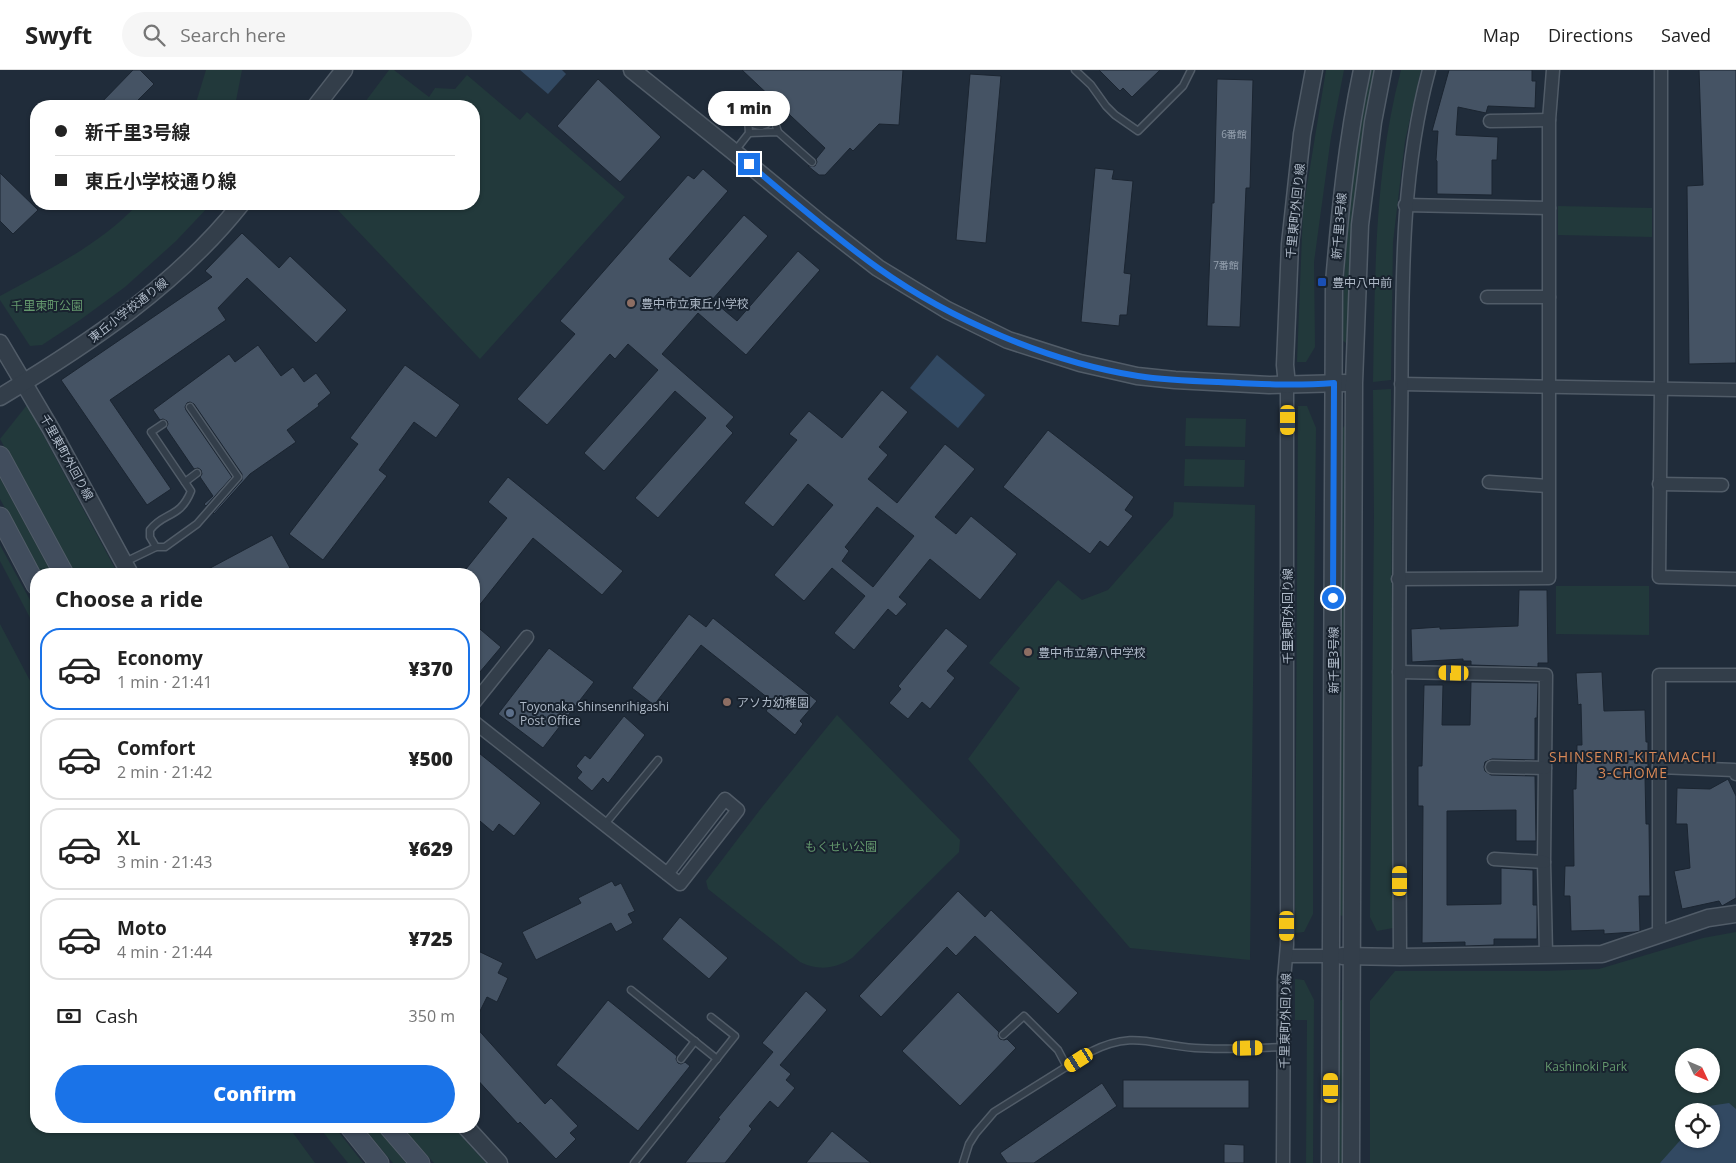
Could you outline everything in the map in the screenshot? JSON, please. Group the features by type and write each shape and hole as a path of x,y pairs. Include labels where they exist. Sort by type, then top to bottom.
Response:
{"main road":[{"path":"0,456 61,568"},
{"path":"0,517 30,574"},
{"path":"355,1133 379,1163"},
{"path":"394,1133 420,1163"}],"street":[{"path":"321,100 344,70"},
{"path":"632,70 878,268 946,310 1008,340 1080,363 1137,376 1175,380 1287,385 1354,383"},
{"name":"千里東町外回り線","path":"1283,1163 1284,979 1287,956 1286,365 1290,244 1302,134 1314,70"},
{"name":"新千里3号線","path":"1330,1163 1334,282 1342,189 1352,115 1362,70"},
{"name":"新千里3号線","path":"1352,1163 1354,383 1360,225 1373,122 1383,70"},
{"path":"1400,957 1398,579 1401,296 1406,206 1418,107 1428,70"},
{"path":"1398,579 1549,578 1549,120 1553,70"},
{"path":"1661,70 1661,388 1658,576 1736,578"},
{"path":"1490,120 1549,120"},
{"path":"1406,206 1549,208"},
{"name":"東丘小学校通り線","path":"0,397 100,334 150,296 209,240 236,210"},
{"path":"1487,297 1549,297"},
{"name":"千里東町外回り線","path":"0,343 25,382 127,568"},
{"path":"1401,384 1736,390"},
{"path":"1489,482 1548,486"},
{"path":"1659,484 1722,485"},
{"path":"480,696 527,637"},
{"path":"1399,672 1546,675 1544,862 1546,954"},
{"path":"1659,934 1659,675 1736,675"},
{"path":"480,727 605,824 667,874 680,884 738,810 725,800 667,874"},
{"path":"1492,767 1545,768"},
{"path":"1659,767 1734,770 1736,774"},
{"path":"700,832 713,842"},
{"path":"1494,859 1544,862"},
{"path":"1287,956 1400,957 1602,954 1708,918 1736,914"},
{"path":"471,1133 499,1163"}],"lane":[{"path":"1075,70 1091,85 1115,115 1138,131 1183,86 1190,70"},
{"path":"734,152 749,133 748,117 750,108 757,103 766,104 778,132 812,162"},
{"path":"748,117 753,124 762,126 770,121 771,112"},
{"path":"749,133 778,132"},
{"path":"127,568 156,547 165,547 198,524 238,477 190,407"},
{"path":"156,547 150,537 150,530 159,521 180,510 190,492 151,432 163,424"},
{"path":"185,482 197,473"},
{"path":"605,824 658,760"},
{"path":"631,990 717,1059"},
{"path":"1003,1035 1024,1016 1058,1050 1067,1067"},
{"path":"634,1163 734,1036 711,1017"},
{"path":"681,1059 695,1041"},
{"path":"963,1163 969,1144 994,1112 1104,1045 1121,1041 1154,1041 1193,1048 1284,1047"}],"green space":[{"path":"206,70 242,70 236,100 197,100"},
{"path":"389,70 394,70 429,97 435,88 455,89 467,75 520,120 527,112 625,197 480,359 338,210 480,210 480,100 366,100"},
{"path":"1326,70 1344,70 1331,137 1314,262 1315,347 1306,362 1297,362 1303,210"},
{"path":"1371,70 1376,70 1363,133 1353,223 1346,343 1342,340 1350,204 1358,137"},
{"path":"1401,70 1421,70 1405,141 1393,242 1391,380 1373,382 1376,264 1381,186 1392,108"},
{"path":"1558,206 1652,208 1652,237 1558,235"},
{"name":"千里東町公園","path":"132,210 205,210 176,241 125,287 42,345 30,346 0,300 0,296 91,244"},
{"path":"1391,389 1393,928 1377,931 1370,917 1374,516 1373,390"},
{"path":"27,405 115,568 71,568 0,439"},
{"path":"1298,406 1307,406 1316,428 1313,914 1304,932 1295,933"},
{"path":"1186,418 1246,419 1245,447 1185,446"},
{"path":"1346,426 1344,915 1342,916 1340,915 1340,849 1342,430"},
{"path":"1185,459 1245,460 1244,487 1184,486"},
{"path":"0,478 49,568 38,568 0,499"},
{"path":"1174,502 1255,505 1250,960 1130,948 968,759 1020,688 989,663 1058,580 1082,600 1108,590 1173,516"},
{"path":"0,545 30,600 30,618 0,561"},
{"path":"1556,586 1649,586 1649,635 1556,634"},
{"path":"0,624 30,681 30,1133 293,1133 315,1163 0,1163"},
{"name":"もくせい公園","path":"837,715 960,840 959,852 852,958 839,965 820,968 800,962 708,889 706,881 759,811"},
{"name":"Kashinoki Park","path":"1736,932 1736,1163 1370,1163 1370,1001 1395,971 1599,969 1703,938"},
{"path":"1295,979 1304,980 1314,1000 1313,1163 1306,1163 1307,1020 1295,1020"},
{"path":"1344,1000 1344,1163 1338,1163 1339,1002"},
{"path":"324,1133 339,1133 363,1163 348,1163"},
{"path":"368,1133 381,1133 406,1163 393,1163"},
{"path":"407,1133 458,1133 486,1163 434,1163"}],"water":[{"path":"520,70 562,70 566,74 548,94"},
{"path":"937,355 985,395 958,428 910,388"},
{"path":"1729,1103 1736,1109 1736,1163 1660,1163 1675,1146 1675,1148 1720,1148 1720,1104"}],"building":[{"path":"133,70 140,70 154,84 138,100 104,100"},
{"path":"742,70 903,70 899,125 879,124 853,151 850,148 825,175 819,175 808,166 815,166 816,159 825,148"},
{"path":"1099,70 1160,70 1132,97 1123,88 1120,91"},
{"path":"1449,70 1532,70 1532,81 1536,81 1535,108 1488,106 1486,113 1458,107 1456,135 1498,137 1497,160 1492,160 1492,195 1437,194 1436,160 1438,131 1432,131"},
{"path":"1699,70 1736,70 1736,363 1689,364 1687,186 1703,185"},
{"path":"970,74 1001,76 986,243 956,240"},
{"path":"598,79 661,137 620,182 557,126"},
{"path":"1217,79 1253,80 1250,188 1246,188 1240,327 1207,326 1212,203 1214,203"},
{"path":"1095,168 1114,170 1112,179 1133,181 1124,273 1131,274 1127,315 1120,315 1119,326 1081,322"},
{"path":"703,169 728,191 669,259 690,277 744,215 768,236 712,300 737,321 798,251 820,270 746,355 698,313 662,354 734,417 726,426 733,433 658,518 635,498 706,418 675,391 604,471 584,453 658,370 628,344 615,359 610,354 547,425 517,399 575,334 560,321 688,175 694,179"},
{"path":"0,173 30,202 30,210 38,210 13,234 0,221"},
{"path":"242,233 279,268 290,256 347,310 316,343 247,278 218,308 226,320 110,400 171,489 147,505 61,380 212,277 205,271"},
{"path":"258,345 281,376 293,367 304,382 316,373 331,393 318,404 319,406 287,430 296,442 250,474 214,514 242,480 242,474 194,404 187,403 186,410 232,477 206,506 204,504 213,496 200,477 202,474 201,470 198,468 194,469 166,428 167,421 160,420 153,410 229,354 235,362"},
{"path":"405,365 460,405 436,438 414,422 379,470 387,476 323,560 289,534 358,444 350,438"},
{"path":"882,390 908,412 879,447 888,455 868,479 897,503 945,444 975,469 935,517 956,534 971,516 1017,554 980,600 930,559 899,597 907,604 896,616 888,609 854,650 834,633 865,596 832,568 804,601 774,575 833,505 808,484 773,527 744,503 797,440 789,434 809,411 842,438","holes":["877,507 914,536 873,587 842,561 849,551 845,547"]},
{"path":"1048,430 1134,497 1125,510 1133,516 1108,547 1100,541 1090,554 1003,487"},
{"path":"508,477 623,571 602,595 533,538 480,604 480,568 467,568 507,518 488,502"},
{"path":"272,535 290,568 210,568"},
{"path":"1519,590 1547,590 1548,663 1538,663 1538,667 1471,665 1471,661 1463,661 1463,659 1412,662 1411,629 1518,626"},
{"path":"689,614 706,627 713,618 817,701 800,721 803,724 795,735 766,711 773,702 701,645 654,705 632,688"},
{"path":"946,628 968,646 947,671 955,678 930,709 922,702 908,719 889,703 901,689 898,686"},
{"path":"480,629 501,647 480,672"},
{"path":"549,648 594,682 543,748 498,714"},
{"path":"1602,672 1604,711 1645,710 1646,742 1648,742 1648,777 1645,777 1646,824 1649,824 1650,896 1639,896 1640,931 1635,932 1604,934 1604,930 1571,931 1570,896 1564,896 1565,866 1574,866 1573,789 1576,789 1577,745 1582,745 1581,704 1578,705 1576,673"},
{"path":"1471,682 1538,683 1537,718 1535,718 1535,760 1492,759 1485,762 1484,767 1485,771 1491,775 1535,776 1536,841 1516,841 1516,810 1447,811 1447,905 1501,904 1501,868 1533,870 1533,905 1537,905 1537,939 1494,939 1494,945 1465,946 1465,942 1422,943 1423,806 1418,806 1418,766 1422,766 1424,685 1443,685 1442,725 1470,725"},
{"path":"624,716 645,735 608,783 603,778 592,791 577,778 582,772 576,766 585,755 590,759"},
{"path":"480,754 541,803 514,836 499,824 493,832 480,821"},
{"path":"1728,779 1736,796 1736,898 1722,906 1719,901 1682,909 1674,871 1690,868 1687,824 1676,824 1677,788 1710,789"},
{"path":"612,881 615,886 621,883 635,911 628,914 633,923 616,932 611,923 536,960 522,932 581,903 578,898"},
{"path":"958,891 985,917 991,910 1078,993 1058,1014 975,936 956,956 947,947 881,1017 859,996"},
{"path":"680,917 728,958 709,979 662,939"},
{"path":"480,952 503,963 498,973 508,978 497,1002 487,997 480,1011"},
{"path":"806,991 827,1010 780,1065 791,1074 786,1080 795,1088 778,1108 770,1101 749,1126 752,1129 725,1163 685,1163 720,1119 718,1118 773,1052 762,1043"},
{"path":"958,992 999,1032 998,1036 1000,1039 1007,1039 1016,1048 960,1106 902,1051"},
{"path":"608,1000 677,1056 678,1063 685,1062 690,1066 638,1131 556,1065"},
{"path":"480,1032 545,1104 551,1098 578,1126 570,1133 576,1139 556,1159 520,1122 518,1124 480,1083"},
{"path":"1123,1080 1249,1080 1249,1108 1123,1108"},
{"path":"1102,1083 1117,1106 1034,1163 1007,1163 1000,1153"},
{"path":"832,1131 871,1163 806,1163"},
{"path":"1224,1144 1244,1145 1244,1163 1224,1163"}],"place":[{"name":"豊中八中前","path":"1322,282"},
{"name":"豊中市立東丘小学校","path":"631,303"},
{"name":"豊中市立第八中学校","path":"1028,652"},
{"name":"アソカ幼稚園","path":"727,702"},
{"name":"Toyonaka Shinsenrihigashi Post Office","path":"510,713"}],"district":[{"name":"SHINSENRI-KITAMACHI 3-CHOME","path":"1633,764"}],"route":[{"path":"749,164 848,246 878,268 946,310 1008,340 1080,363 1137,376 1269,385 1334,383 1333,598"}]}
